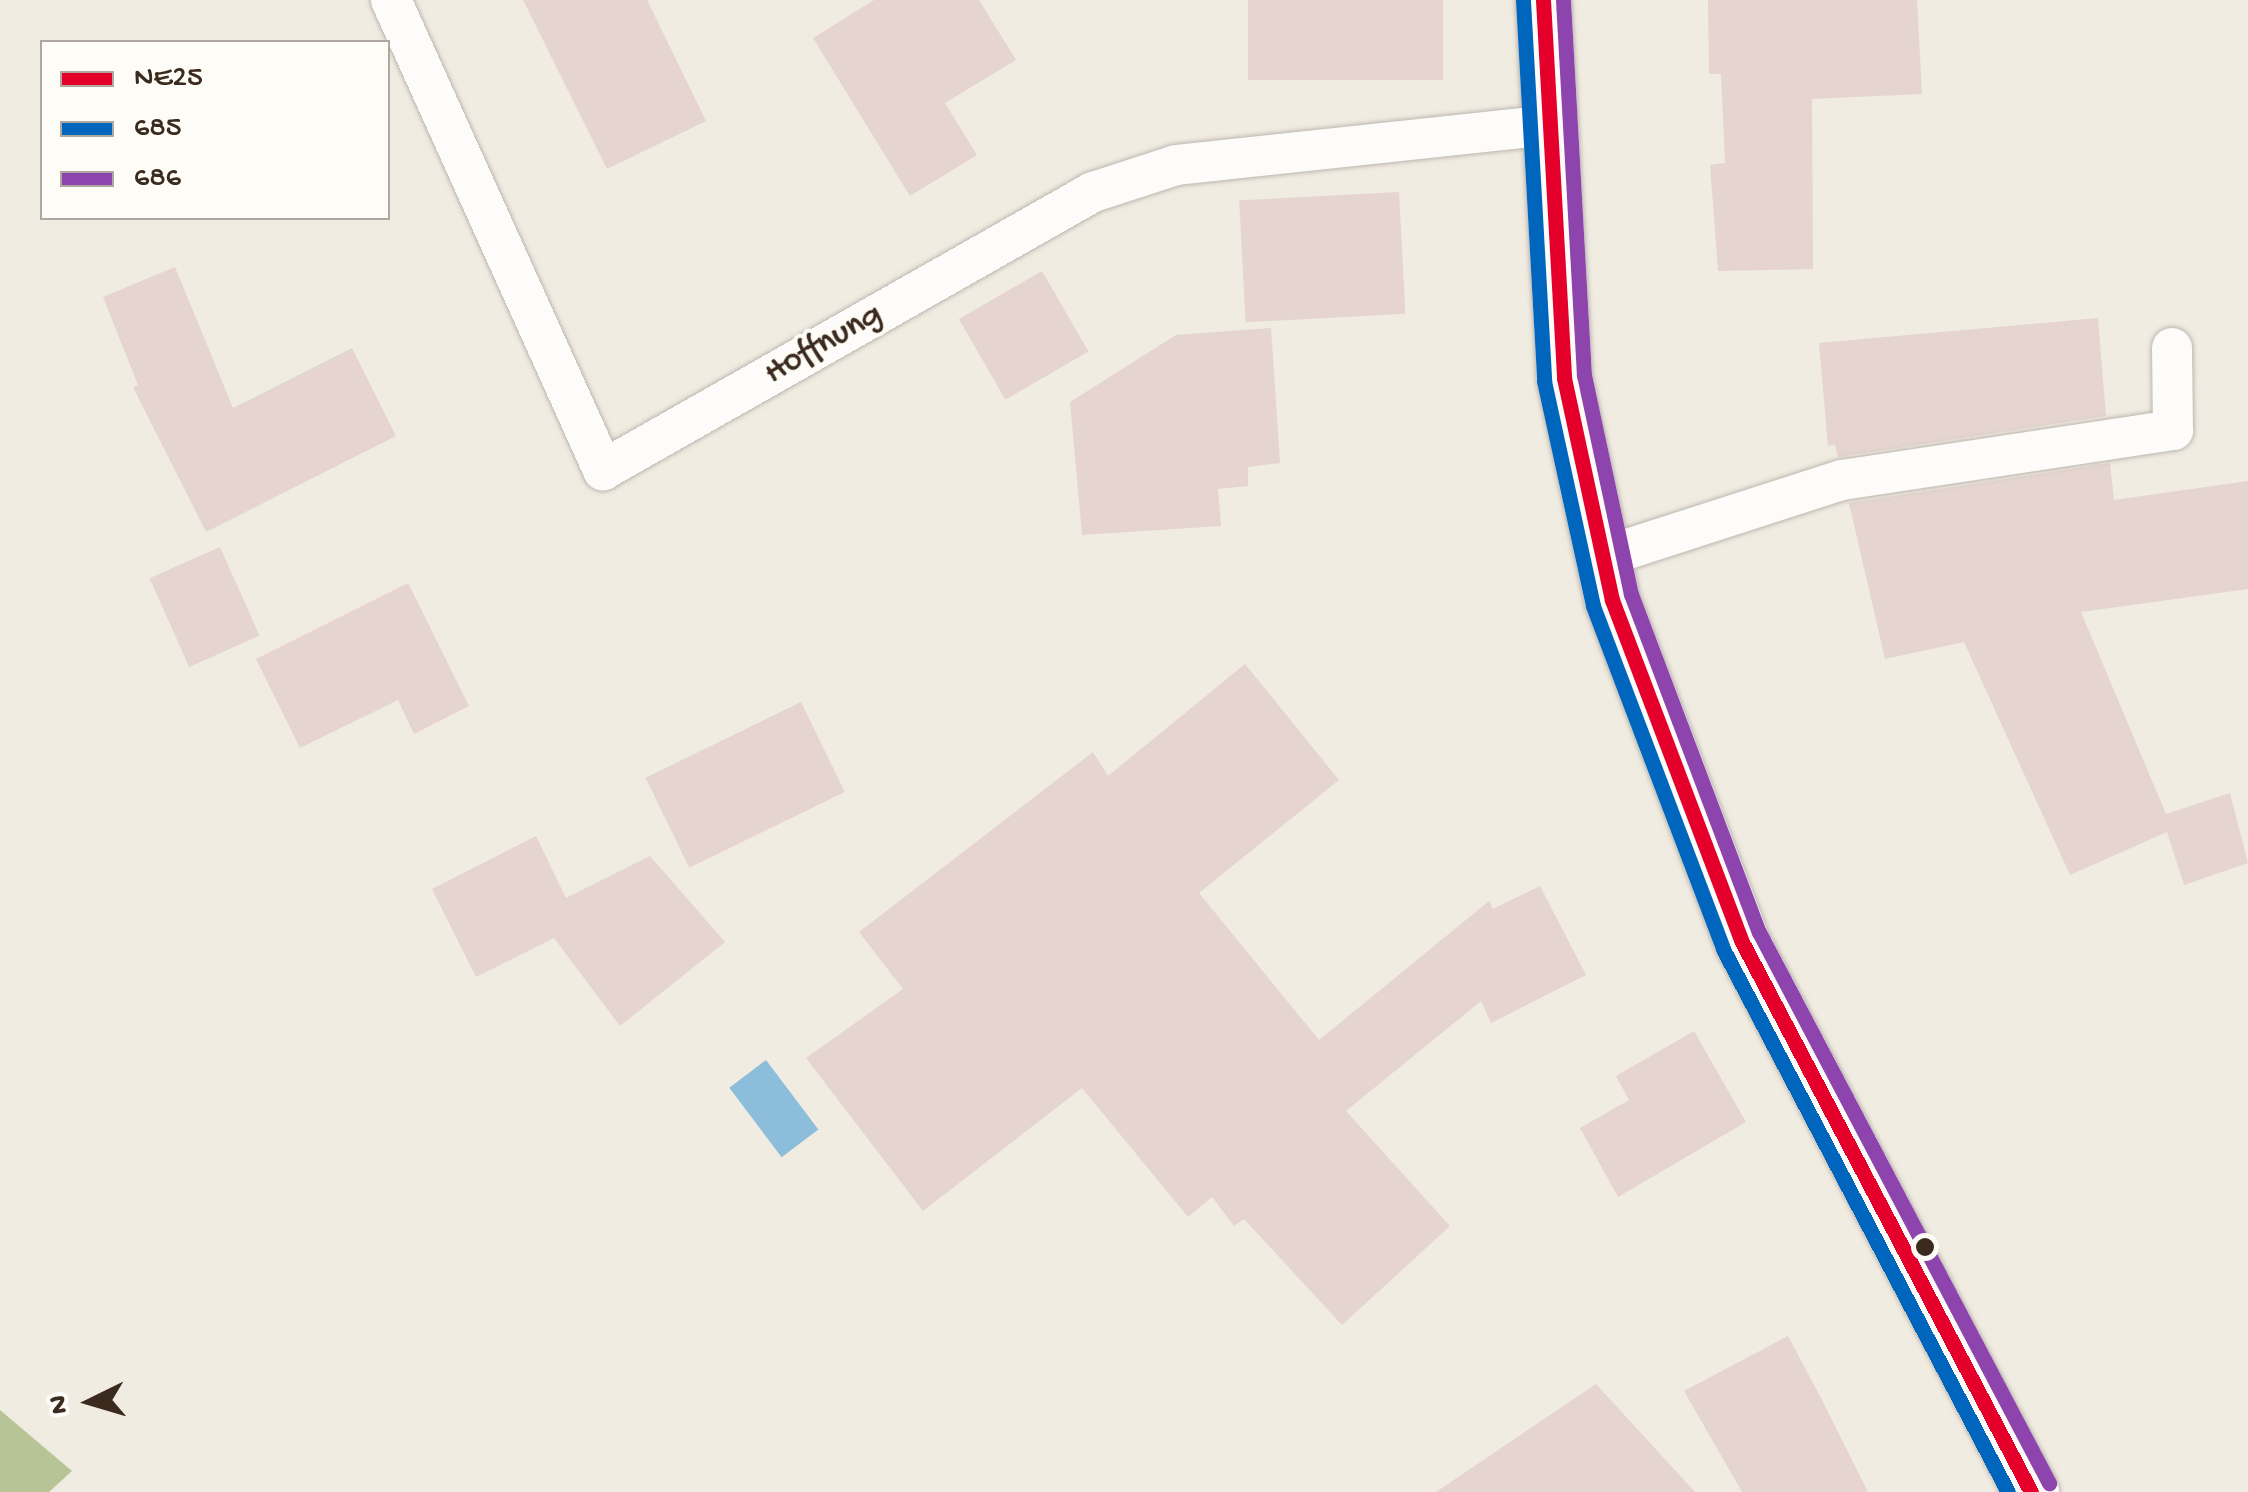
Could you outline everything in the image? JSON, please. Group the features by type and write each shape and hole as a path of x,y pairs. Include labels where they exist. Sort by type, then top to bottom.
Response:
{"main road":[{"path":"1543,0 1564,378 1612,600 1741,940 2031,1492"}],"lane":[{"name":"Hoffnung","path":"391,0 603,470 1092,192 1176,165 1548,125"},
{"path":"1603,557 1842,480 2173,430 2172,348"}],"green space":[{"path":"0,1410 72,1471 49,1492 0,1492"}],"water":[{"path":"766,1060 818,1129 782,1157 729,1088"}],"building":[{"path":"523,0 647,0 706,121 607,169"},
{"path":"874,0 979,0 1016,60 945,103 977,155 910,196 813,38"},
{"path":"1248,0 1443,0 1443,80 1248,80"},
{"path":"1708,0 1917,0 1922,94 1812,99 1813,269 1718,271 1710,165 1725,163 1721,74 1709,74"},
{"path":"1399,192 1405,314 1246,322 1239,200"},
{"path":"175,267 233,408 352,348 396,436 206,532 133,387 138,385 103,297"},
{"path":"1042,271 1088,352 1005,400 959,319"},
{"path":"2098,318 2106,416 1838,457 1835,445 1828,446 1819,343"},
{"path":"1271,328 1280,463 1248,467 1248,486 1218,489 1221,526 1082,535 1070,402 1176,335"},
{"path":"2110,463 2114,500 2248,481 2248,589 2081,612 2166,814 2230,793 2248,863 2184,885 2167,832 2070,875 1964,642 1885,659 1849,503"},
{"path":"220,547 259,636 189,667 150,578"},
{"path":"408,583 469,706 414,734 398,700 300,748 256,659"},
{"path":"1245,664 1339,780 1199,893 1319,1040 1489,901 1493,909 1540,886 1586,975 1491,1023 1481,1001 1346,1111 1450,1226 1342,1325 1244,1219 1234,1226 1212,1197 1188,1217 1082,1088 923,1211 806,1058 903,989 859,932 1093,752 1108,776"},
{"path":"801,702 845,792 689,868 646,778"},
{"path":"536,836 566,898 650,856 725,942 620,1026 554,938 476,977 432,889"},
{"path":"1694,1031 1746,1122 1618,1197 1580,1128 1629,1100 1616,1076"},
{"path":"1788,1336 1868,1492 1742,1492 1684,1391"},
{"path":"1596,1384 1695,1492 1436,1492"}],"transit line":[{"name":"NE25","path":"1543,0 1564,378 1612,600 1741,940 2031,1492"},
{"name":"686","path":"1563,0 1584,375 1631,594 1759,932 2049,1483"},
{"name":"685","path":"1523,1 1544,381 1593,606 1723,949 2008,1492"}]}
